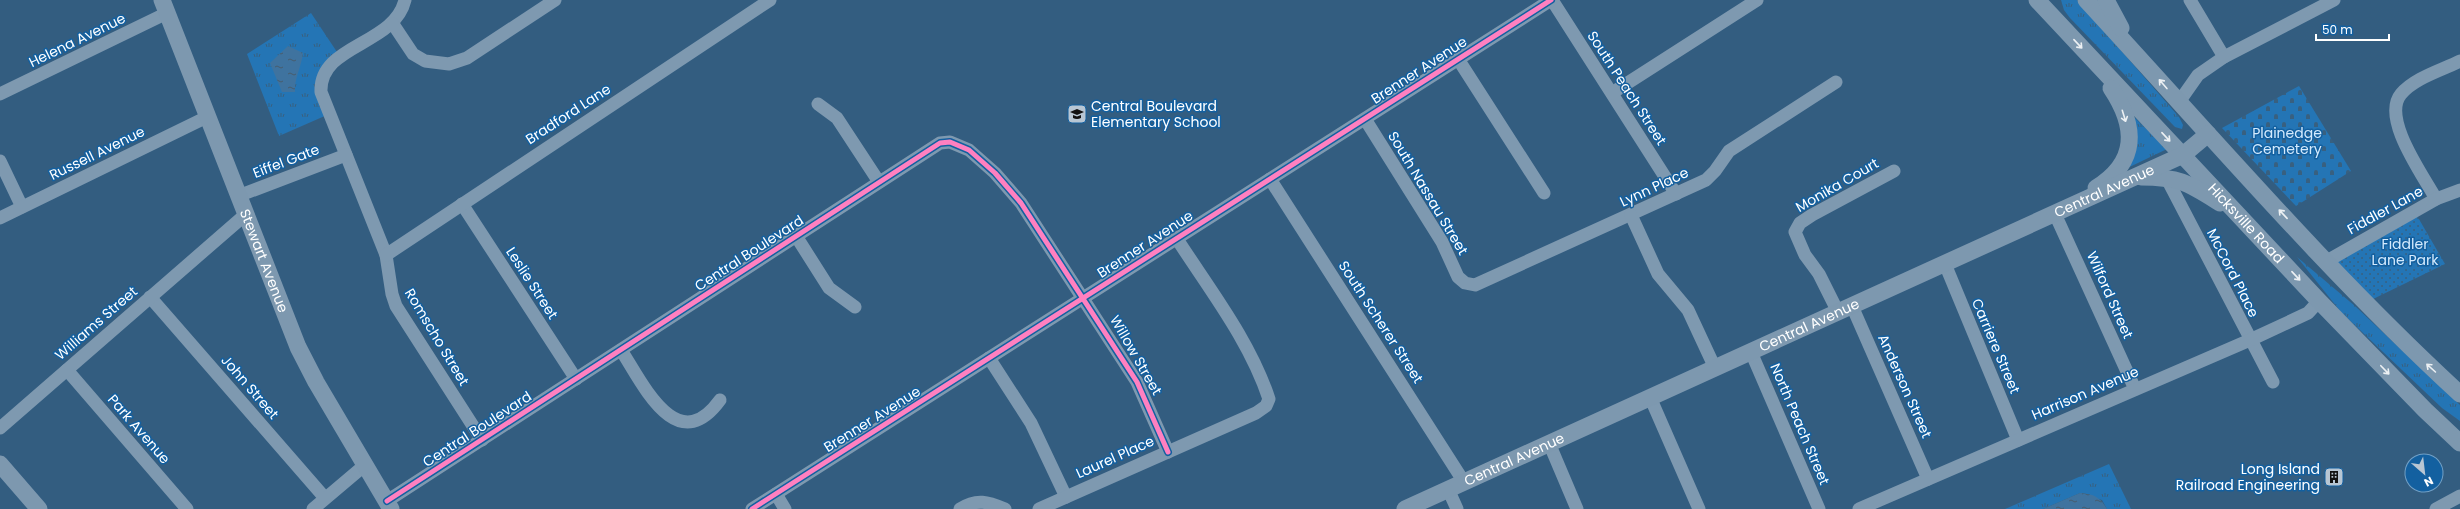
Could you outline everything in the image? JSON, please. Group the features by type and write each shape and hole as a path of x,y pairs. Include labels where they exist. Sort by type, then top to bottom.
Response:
{"main road":[{"name":"Hicksville Road","path":"2037,0 2400,386 2460,443"},
{"path":"2051,0 2066,30"},
{"path":"2086,0 2208,134 2411,350 2460,394"},
{"path":"2106,0 2132,49"},
{"name":"Stewart Avenue","path":"164,7 298,347 316,382 389,505"},
{"path":"2059,212 2100,186 2118,171 2125,162 2129,146 2128,130 2118,98 2091,58"},
{"name":"Central Avenue","path":"1405,509 1456,495 1549,444 2183,155 2208,134"},
{"path":"2137,176 2166,177 2188,183 2240,216"},
{"path":"2400,386 2460,426"},
{"path":"0,464 39,509"}],"street":[{"path":"405,0 393,24 413,54 425,61 448,64 467,58 555,0"},
{"name":"Bradford Lane","path":"386,255 770,0"},
{"name":"Brenner Avenue","path":"752,509 1552,0"},
{"name":"South Peach Street","path":"1552,0 1676,194"},
{"path":"1612,93 1758,0"},
{"path":"2190,0 2224,57"},
{"path":"2179,102 2198,75 2224,57 2334,0"},
{"name":"Helena Avenue","path":"0,94 164,7"},
{"name":"Romscho Street","path":"393,24 334,61 323,76 322,92 386,255 392,294 396,306 482,440"},
{"path":"1458,59 1544,193"},
{"path":"2436,199 2398,129 2395,118 2395,106 2400,94 2411,85 2460,61"},
{"name":"Lynn Place","path":"1464,283 1475,285 1706,180 1729,152 1746,138 1836,82"},
{"path":"818,104 837,118 879,182"},
{"name":"Russell Avenue","path":"0,218 208,117"},
{"name":"South Nassau Street","path":"1365,119 1442,242 1458,277 1464,283"},
{"name":"Central Boulevard","path":"389,505 482,440 940,143 950,142 969,150 995,173 1021,203 1083,298"},
{"name":"Eiffel Gate","path":"238,196 346,155"},
{"path":"0,161 22,207"},
{"name":"Monika Court","path":"1845,309 1805,255 1795,232 1800,223 1812,215 1894,171"},
{"name":"McCord Place","path":"2166,177 2273,382"},
{"name":"South Scherer Street","path":"1270,179 1456,495"},
{"name":"Fiddler Lane","path":"2327,261 2436,199 2460,190"},
{"name":"Leslie Street","path":"462,204 576,379"},
{"name":"Wilford Street","path":"2059,212 2135,389"},
{"name":"Williams Street","path":"0,428 245,215"},
{"path":"1631,215 1658,274 1688,310 1715,368"},
{"path":"796,236 829,288 855,307"},
{"name":"Laurel Place","path":"1039,509 1256,413 1267,403 1269,399 1261,375 1242,340 1177,239"},
{"name":"Carriere Street","path":"1945,264 2018,440"},
{"name":"John Street","path":"150,297 325,498"},
{"name":"Willow Street","path":"1083,298 1136,382 1168,452"},
{"name":"Harrison Avenue","path":"1859,509 2250,340 2314,310 2319,301"},
{"name":"Anderson Street","path":"1845,309 1928,479"},
{"path":"621,350 657,407 667,416 676,420 700,420 713,410 720,400"},
{"name":"North Peach Street","path":"1751,352 1819,509"},
{"path":"989,358 1031,423 1066,497"},
{"name":"Park Avenue","path":"67,370 187,509"},
{"path":"1650,397 1699,509"},
{"path":"1549,444 1577,509"},
{"path":"313,509 365,465"},
{"path":"776,494 785,509"},
{"path":"2436,509 2460,496"},
{"path":"960,509 970,502 985,501 1005,509"}],"green space":[{"path":"2061,0 2077,0 2179,117 2183,125 2182,129 2175,127 2070,18 2064,10"},
{"path":"311,13 339,55 326,64 327,115 279,136 247,54"},
{"name":"Plainedge Cemetery","path":"2299,86 2351,171 2296,206 2222,128"},
{"path":"2133,116 2167,149 2119,172"},
{"name":"Fiddler Lane Park","path":"2416,214 2445,264 2369,301 2332,262"},
{"path":"2297,257 2355,306 2460,405 2460,421 2442,408 2341,312"},
{"path":"2109,464 2131,509 2107,509 2102,500 2080,493 2043,509 2005,509"}],"water":[{"path":"288,46 303,53 295,92 282,92 270,63"},
{"path":"2080,493 2089,494 2096,497 2107,509 2043,509"}],"cycle path":[{"path":"752,509 1551,0"},
{"path":"387,501 940,143 950,142 969,150 995,173 1021,203 1137,382 1168,452"}],"place":[{"name":"Central Boulevard Elementary School","path":"1077,114"},
{"name":"Long Island Railroad Engineering","path":"2334,477"}]}
